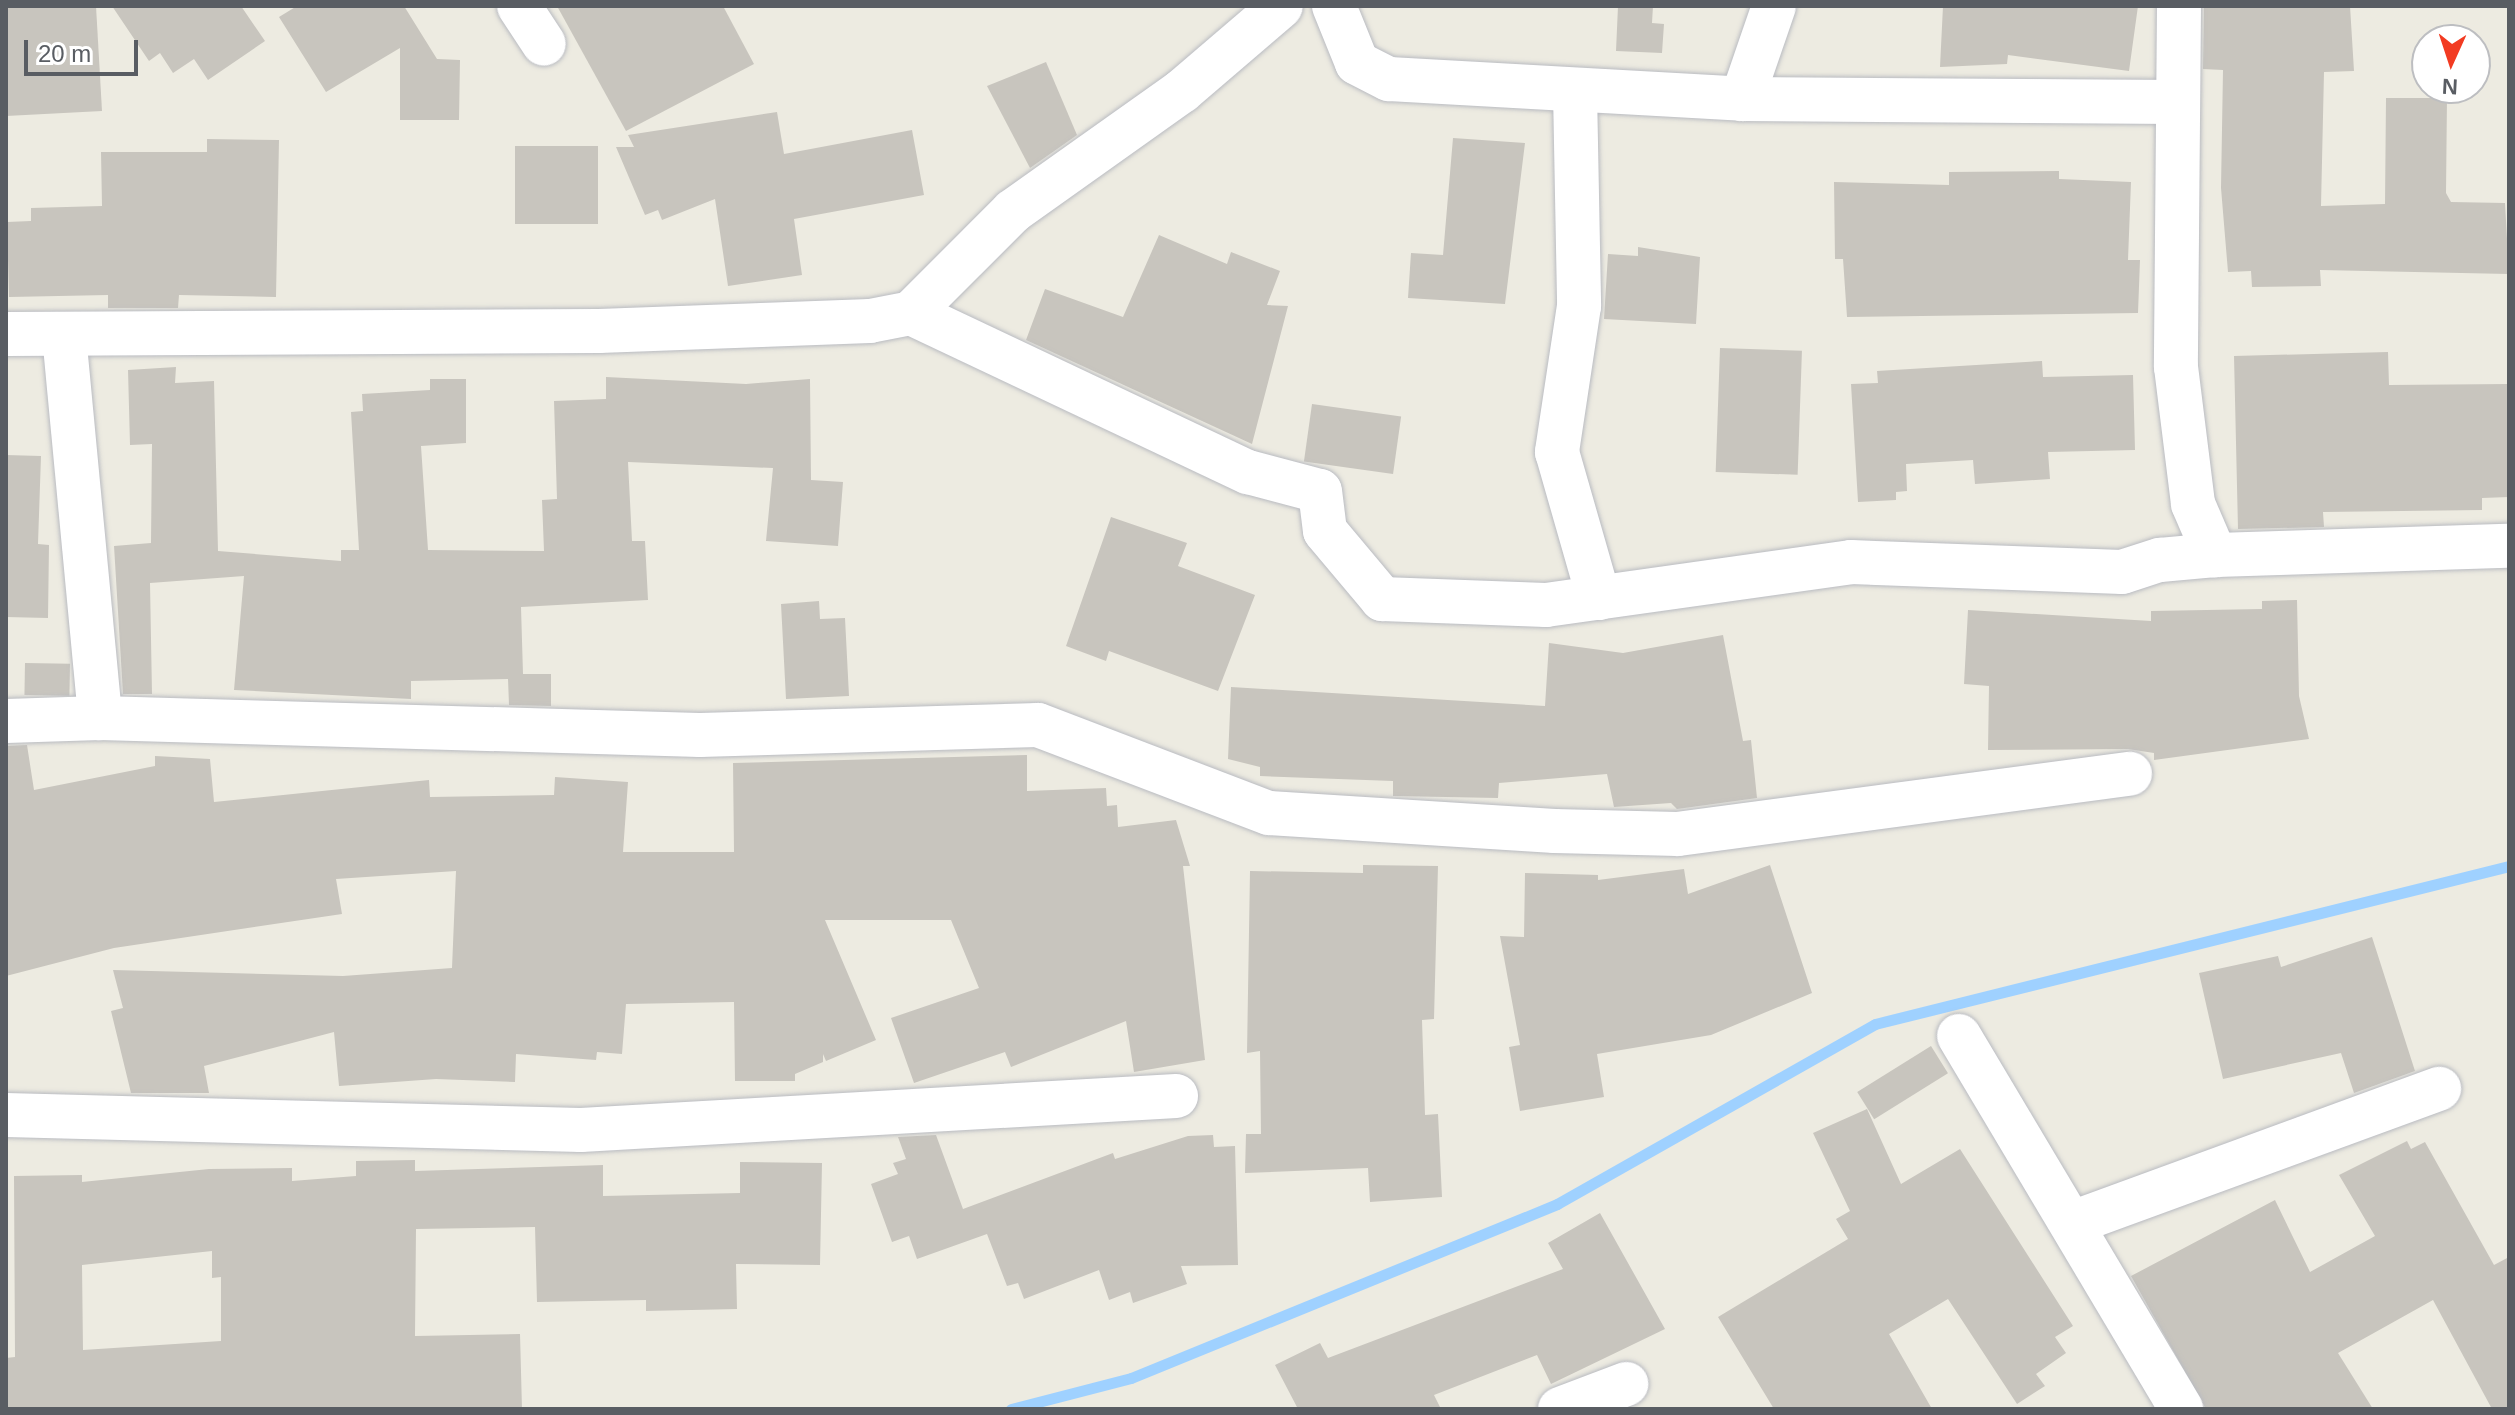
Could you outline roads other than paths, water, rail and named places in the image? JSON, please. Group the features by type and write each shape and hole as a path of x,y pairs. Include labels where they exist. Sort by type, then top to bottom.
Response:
{"street":[{"path":"519,6 544,44"},
{"path":"6,334 599,331 870,321 911,313 1013,211 1182,91 1281,6"},
{"path":"1334,6 1338,29 1369,72 1389,79 1742,99 2178,102"},
{"path":"1742,99 1774,6"},
{"path":"2179,6 2176,367 2193,504 2215,555"},
{"path":"1575,91 1579,306 1557,452 1599,598"},
{"path":"911,313 1248,472 1320,491 1325,531 1382,599 1546,605 1851,562 2122,572 2160,560 2215,555 2509,546"},
{"path":"64,335 100,718"},
{"path":"6,721 100,718 700,735 1038,725 1269,813 1554,831 1678,834 2130,774"},
{"path":"1959,1036 2181,1409"},
{"path":"2072,1223 2439,1089"},
{"path":"6,1115 581,1130 1176,1096"},
{"path":"1560,1409 1626,1384"}],"waterway":[{"path":"1011,1409 1131,1378 1557,1204 1875,1024 2509,866"}]}
